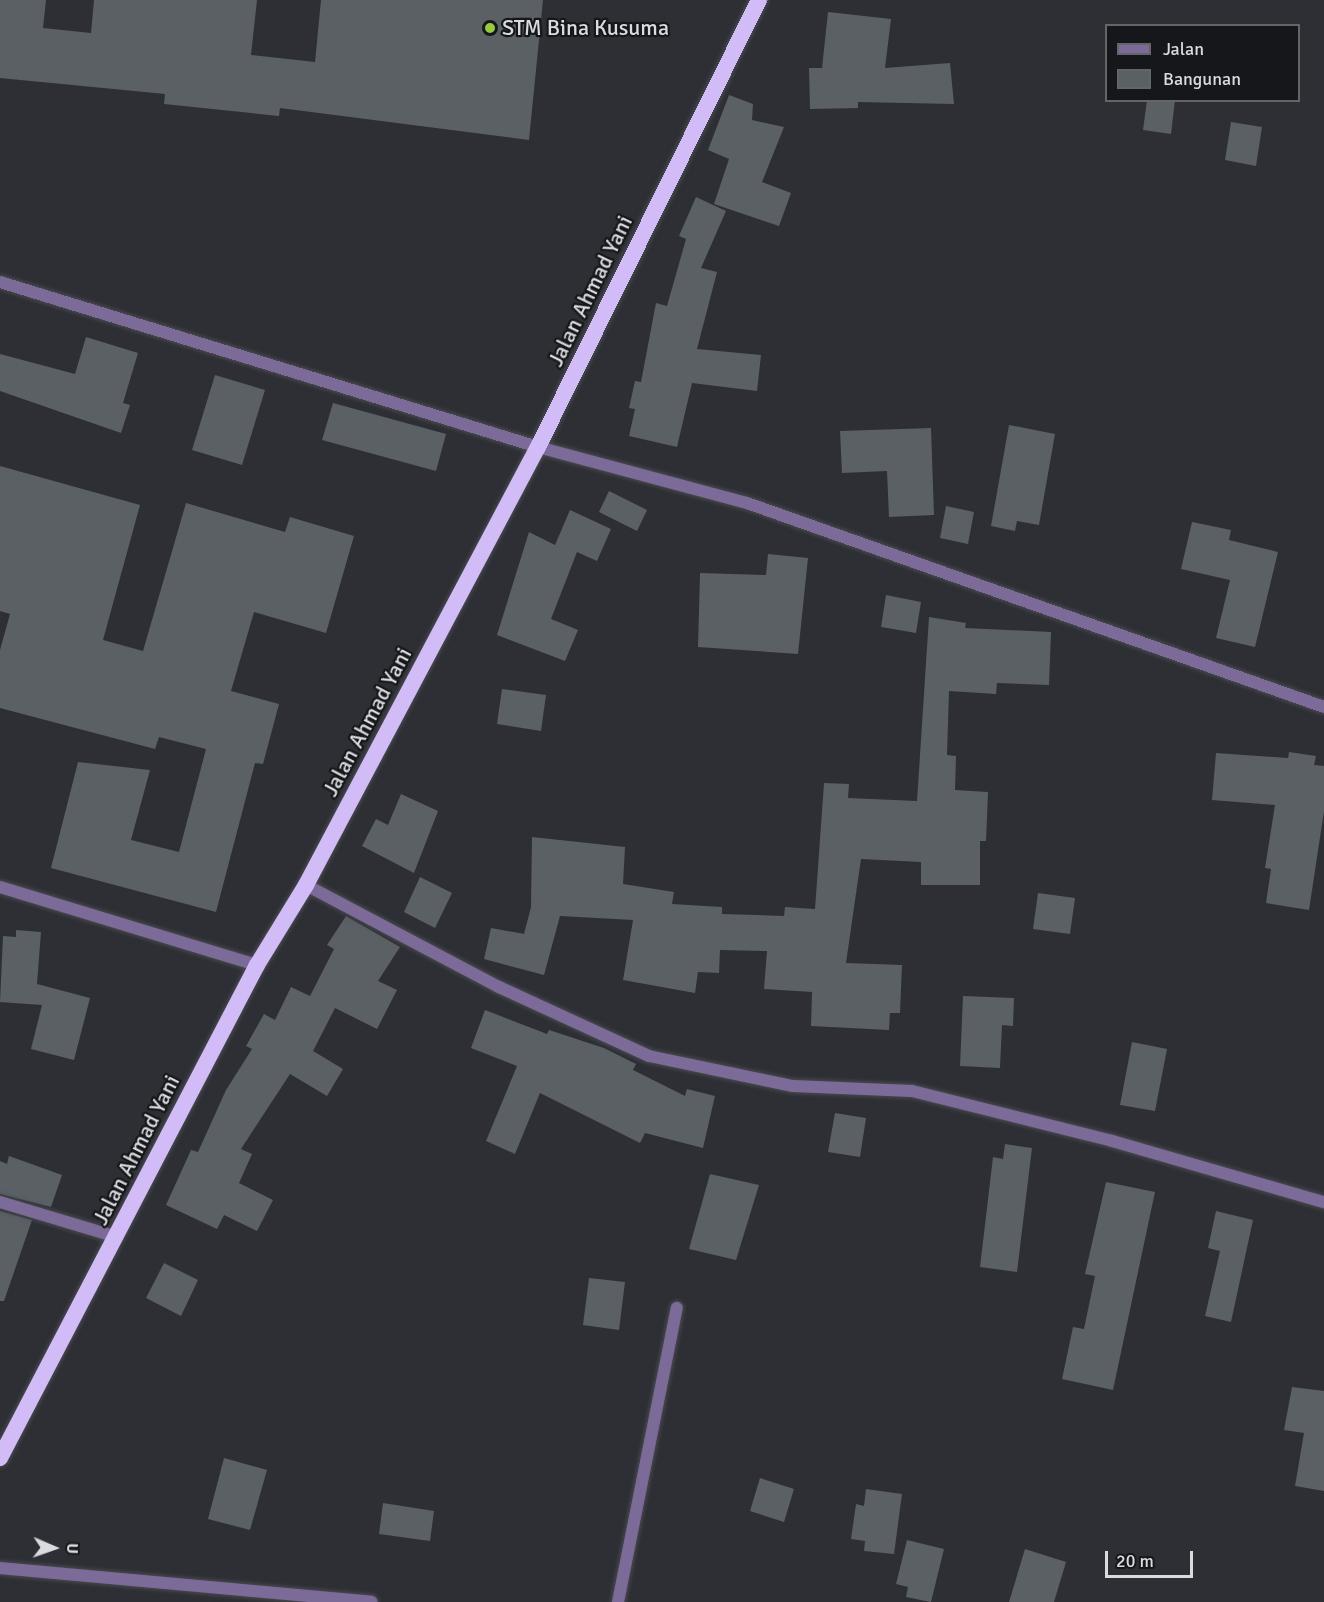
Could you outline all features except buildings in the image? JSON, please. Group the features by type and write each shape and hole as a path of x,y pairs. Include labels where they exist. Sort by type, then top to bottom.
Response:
{"highway":[{"name":"Jalan Ahmad Yani","path":"0,1458 117,1237 256,965 306,885 538,447 759,0"}],"street":[{"path":"0,282 538,447 747,503 1324,707"},
{"path":"306,885 499,987 649,1056 793,1086 912,1091 1112,1141 1324,1202"},
{"path":"0,887 256,965"},
{"path":"0,1202 117,1237"},
{"path":"618,1602 677,1308"},
{"path":"0,1568 297,1599 371,1602"}],"place":[{"name":"STM Bina Kusuma","path":"490,28"}]}
